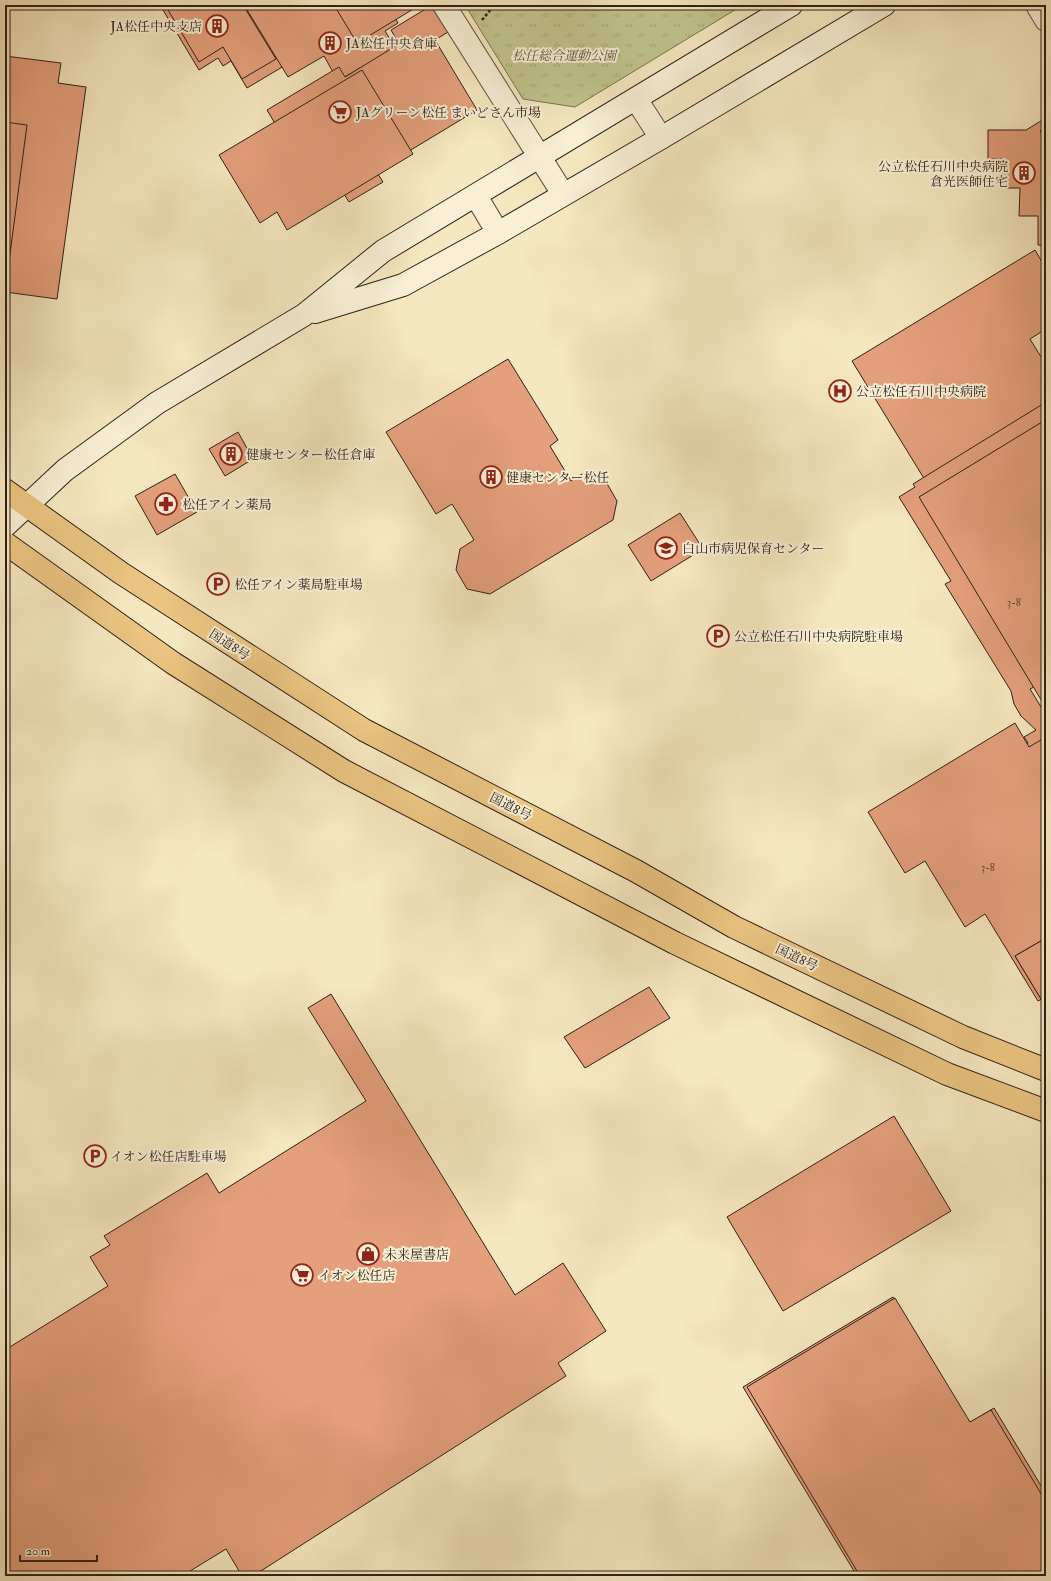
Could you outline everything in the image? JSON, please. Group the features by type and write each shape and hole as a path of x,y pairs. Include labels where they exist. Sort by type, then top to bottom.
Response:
{"highway":[{"name":"国道8号","path":"5,490 26,507 120,573 364,730 636,871 734,927 963,1036 1046,1070"},
{"path":"5,543 173,663 344,771 690,950 947,1074 1046,1111"}],"street":[{"path":"444,5 540,155 563,194"},
{"path":"5,526 65,470 157,403 304,315 383,251 791,5"},
{"path":"304,315 403,285 498,233 884,5"},
{"path":"1037,5 1046,20"},
{"path":"636,99 661,138"},
{"path":"476,196 498,233"}],"path":[{"path":"566,5 594,9 656,5"}],"green space":[{"name":"松任総合運動公園","path":"465,5 743,5 575,107 523,99"}],"building":[{"name":"JA松任中央支店","path":"160,5 247,5 284,66 247,88 231,61 223,66 218,58 199,70"},
{"name":"JA松任中央支店","path":"165,5 243,5 276,59 242,79 223,47 199,62"},
{"name":"JA松任中央倉庫","path":"244,5 388,5 398,23 385,31 419,86 387,105 363,66 338,81 324,56 288,77"},
{"path":"334,5 420,5 357,43"},
{"path":"432,5 448,32 435,40 477,110 376,171 383,182 349,202 342,191 347,188 337,172 313,187 267,110 339,67 345,77 399,44 391,30"},
{"path":"5,56 61,63 58,83 86,87 57,299 5,292"},
{"name":"JAグリーン松任 まいどさん市場","path":"362,70 413,154 287,230 277,212 260,223 219,155"},
{"name":"公立松任石川中央病院 倉光医師住宅","path":"1046,118 1046,128 1040,131 1046,140 1046,246 1038,245 1038,216 1019,216 1020,188 1003,188 1003,159 988,159 988,130 1026,130"},
{"path":"5,122 27,125 5,292"},
{"path":"1035,250 1046,269 1046,329 1030,339 1046,365 1046,413 928,485 852,361"},
{"name":"健康センター松任","path":"508,359 558,440 550,446 571,481 582,474 605,480 617,501 613,520 490,594 467,589 456,570 460,549 474,540 452,504 436,514 386,432"},
{"path":"1046,402 1046,430 926,505 1036,686 1030,689 1046,715 1046,747 1020,763 1013,753 1028,743 1024,737 1036,730 1021,716 1014,704 1011,691 945,584 951,581 899,497 915,487 913,484"},
{"path":"1042,422 1046,428 1046,708 919,497"},
{"name":"健康センター松任倉庫","path":"238,432 253,459 225,476 209,449"},
{"name":"松任アイン薬局","path":"175,474 197,512 157,535 135,496"},
{"name":"白山市病児保育センター","path":"680,513 703,549 651,581 628,545"},
{"path":"1015,723 1029,747 1046,737 1046,997 1038,1001 985,914 965,927 925,861 905,873 868,812"},
{"path":"1046,938 1046,1003 1044,1004 1015,956"},
{"path":"1046,938 1046,1003 1044,1004 1015,956"},
{"path":"649,987 670,1018 585,1068 564,1037"},
{"name":"イオン松任店","path":"331,994 515,1295 563,1263 606,1331 558,1363 566,1376 253,1576 242,1576 226,1549 182,1576 5,1576 5,1350 108,1286 90,1257 110,1245 104,1236 207,1173 219,1193 366,1101 308,1008"},
{"path":"894,1116 951,1211 783,1311 727,1217"},
{"path":"893,1297 969,1423 994,1408 1046,1494 1046,1576 857,1576 743,1387"},
{"path":"895,1298 970,1422 991,1410 1046,1502 1046,1576 860,1576 747,1387"}],"place":[{"name":"JA松任中央支店","path":"217,26"},
{"name":"JA松任中央倉庫","path":"330,43"},
{"name":"JAグリーン松任 まいどさん市場","path":"340,112"},
{"name":"公立松任石川中央病院 倉光医師住宅","path":"1024,173"},
{"name":"公立松任石川中央病院","path":"840,391"},
{"name":"健康センター松任倉庫","path":"231,454"},
{"name":"健康センター松任","path":"491,477"},
{"name":"松任アイン薬局","path":"166,504"},
{"name":"白山市病児保育センター","path":"666,548"},
{"name":"松任アイン薬局駐車場","path":"218,584"},
{"name":"公立松任石川中央病院駐車場","path":"718,636"},
{"name":"イオン松任店駐車場","path":"95,1156"},
{"name":"未来屋書店","path":"368,1254"},
{"name":"イオン松任店","path":"302,1275"}]}
